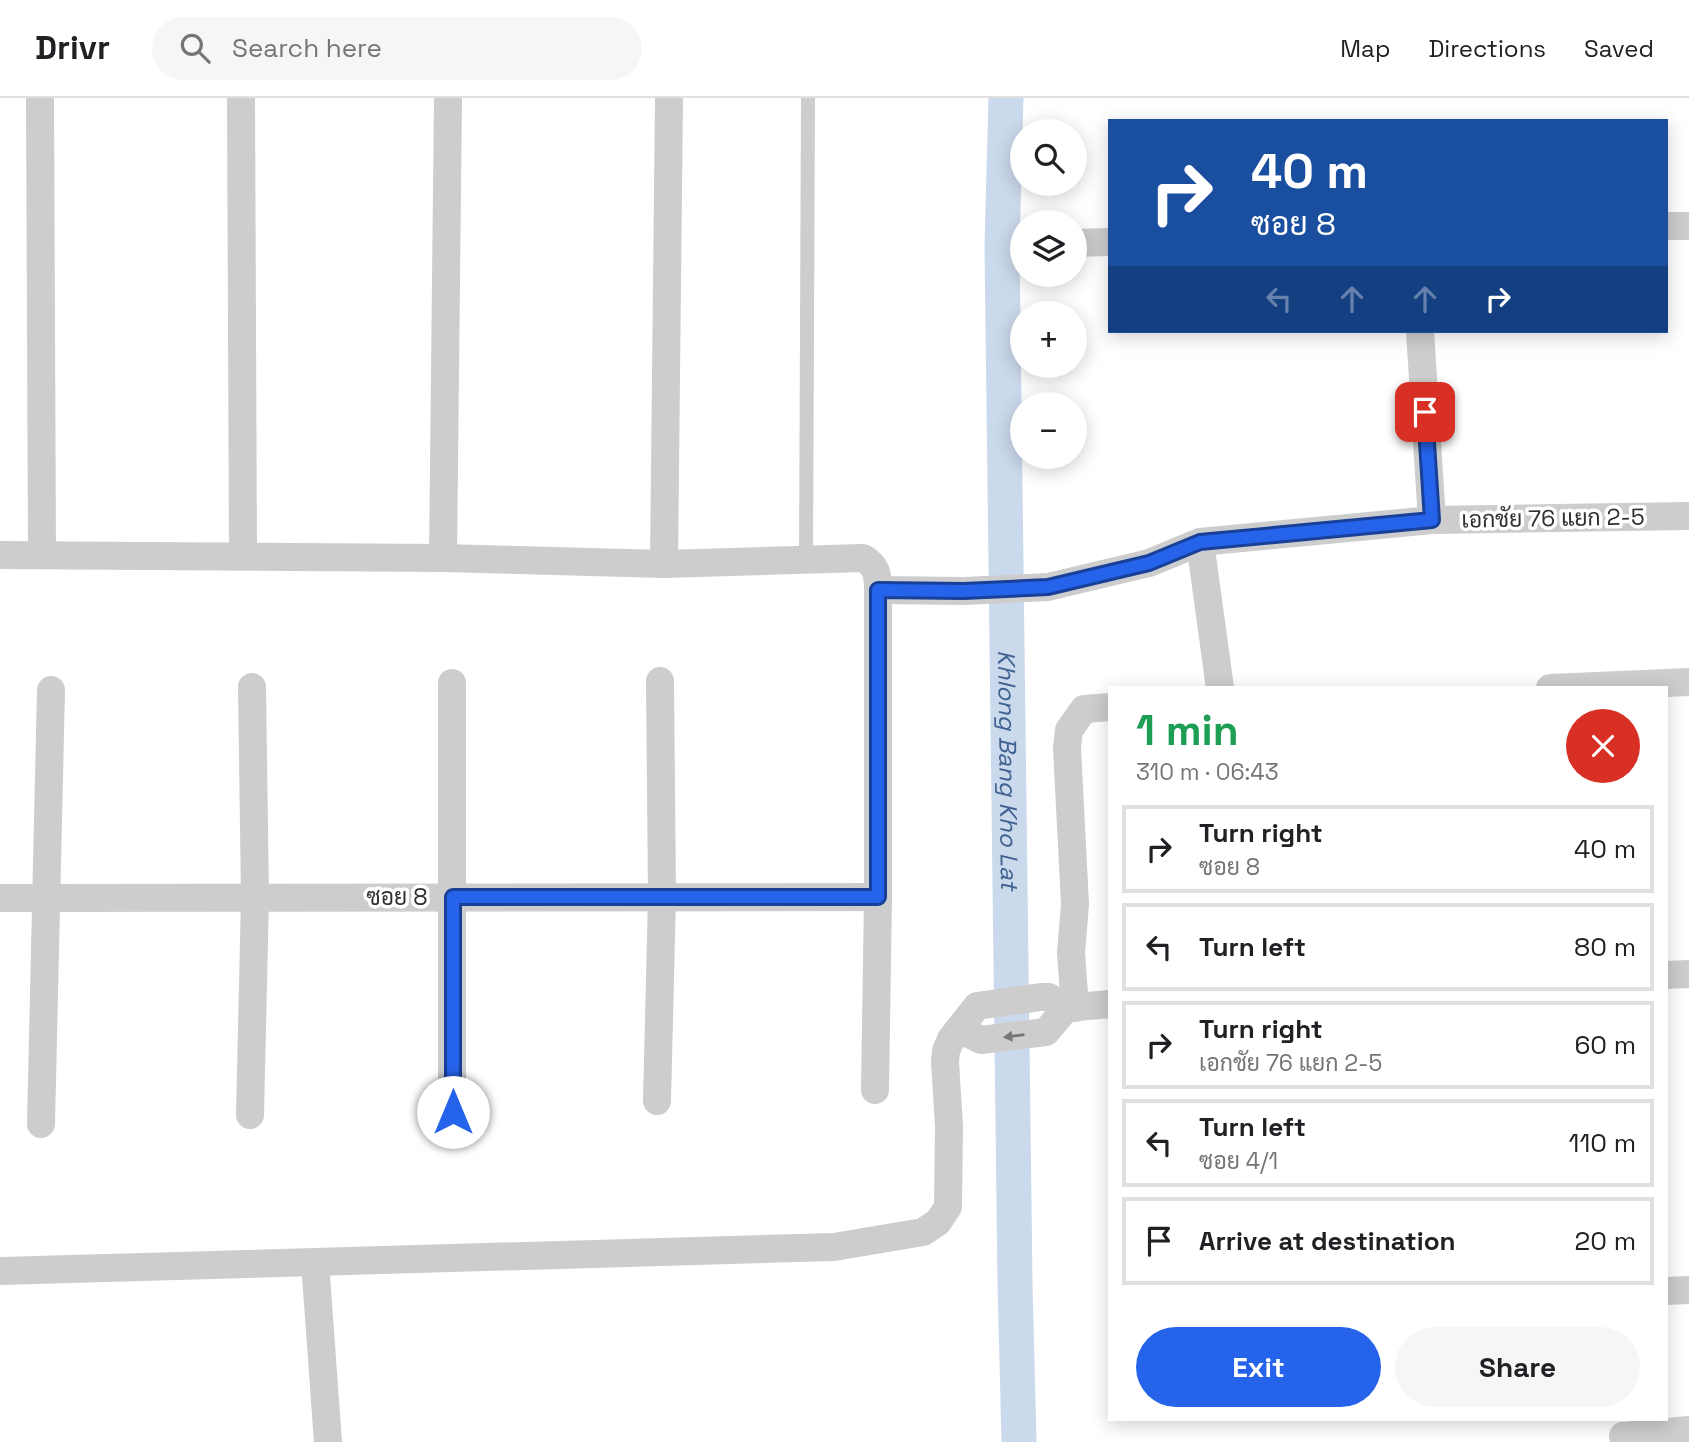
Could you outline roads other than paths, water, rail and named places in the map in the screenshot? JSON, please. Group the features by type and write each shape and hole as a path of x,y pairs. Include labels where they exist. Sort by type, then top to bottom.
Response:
{"street":[{"path":"40,98 42,555"},
{"path":"241,98 243,555"},
{"path":"443,558 448,98"},
{"path":"664,564 669,98"},
{"path":"1668,226 1689,226"},
{"path":"1087,243 1108,242"},
{"path":"1420,333 1432,520"},
{"name":"เอกชัย 76 แยก 2-5","path":"878,590 964,591 1048,587 1149,563 1200,542 1432,520 1689,516"},
{"path":"1200,542 1220,686"},
{"path":"0,555 243,555 664,564 863,558 878,573 875,1090"},
{"path":"657,1101 662,896 660,681"},
{"path":"1596,686 1689,682"},
{"path":"452,683 453,1112"},
{"path":"250,1115 255,897 252,687"},
{"path":"41,1124 51,690"},
{"path":"0,1271 834,1247 923,1232 938,1222 948,1207 949,1127 945,1061 951,1040 970,1034 1046,1032 1071,1008 1071,953 1075,904 1067,748 1069,730 1084,709 1108,707"},
{"name":"ซอย 8","path":"0,898 878,897"},
{"path":"1668,975 1689,974"},
{"path":"970,1034 977,1006 1041,997 1049,997 1071,1008 1108,1003"},
{"path":"315,1262 328,1442"},
{"path":"1668,1291 1689,1290"},
{"path":"1623,1432 1689,1430"}],"lane":[{"path":"806,560 808,98"}],"waterway":[{"name":"Khlong Bang Kho Lat","path":"1006,98 1002,246 1019,1442"}]}
